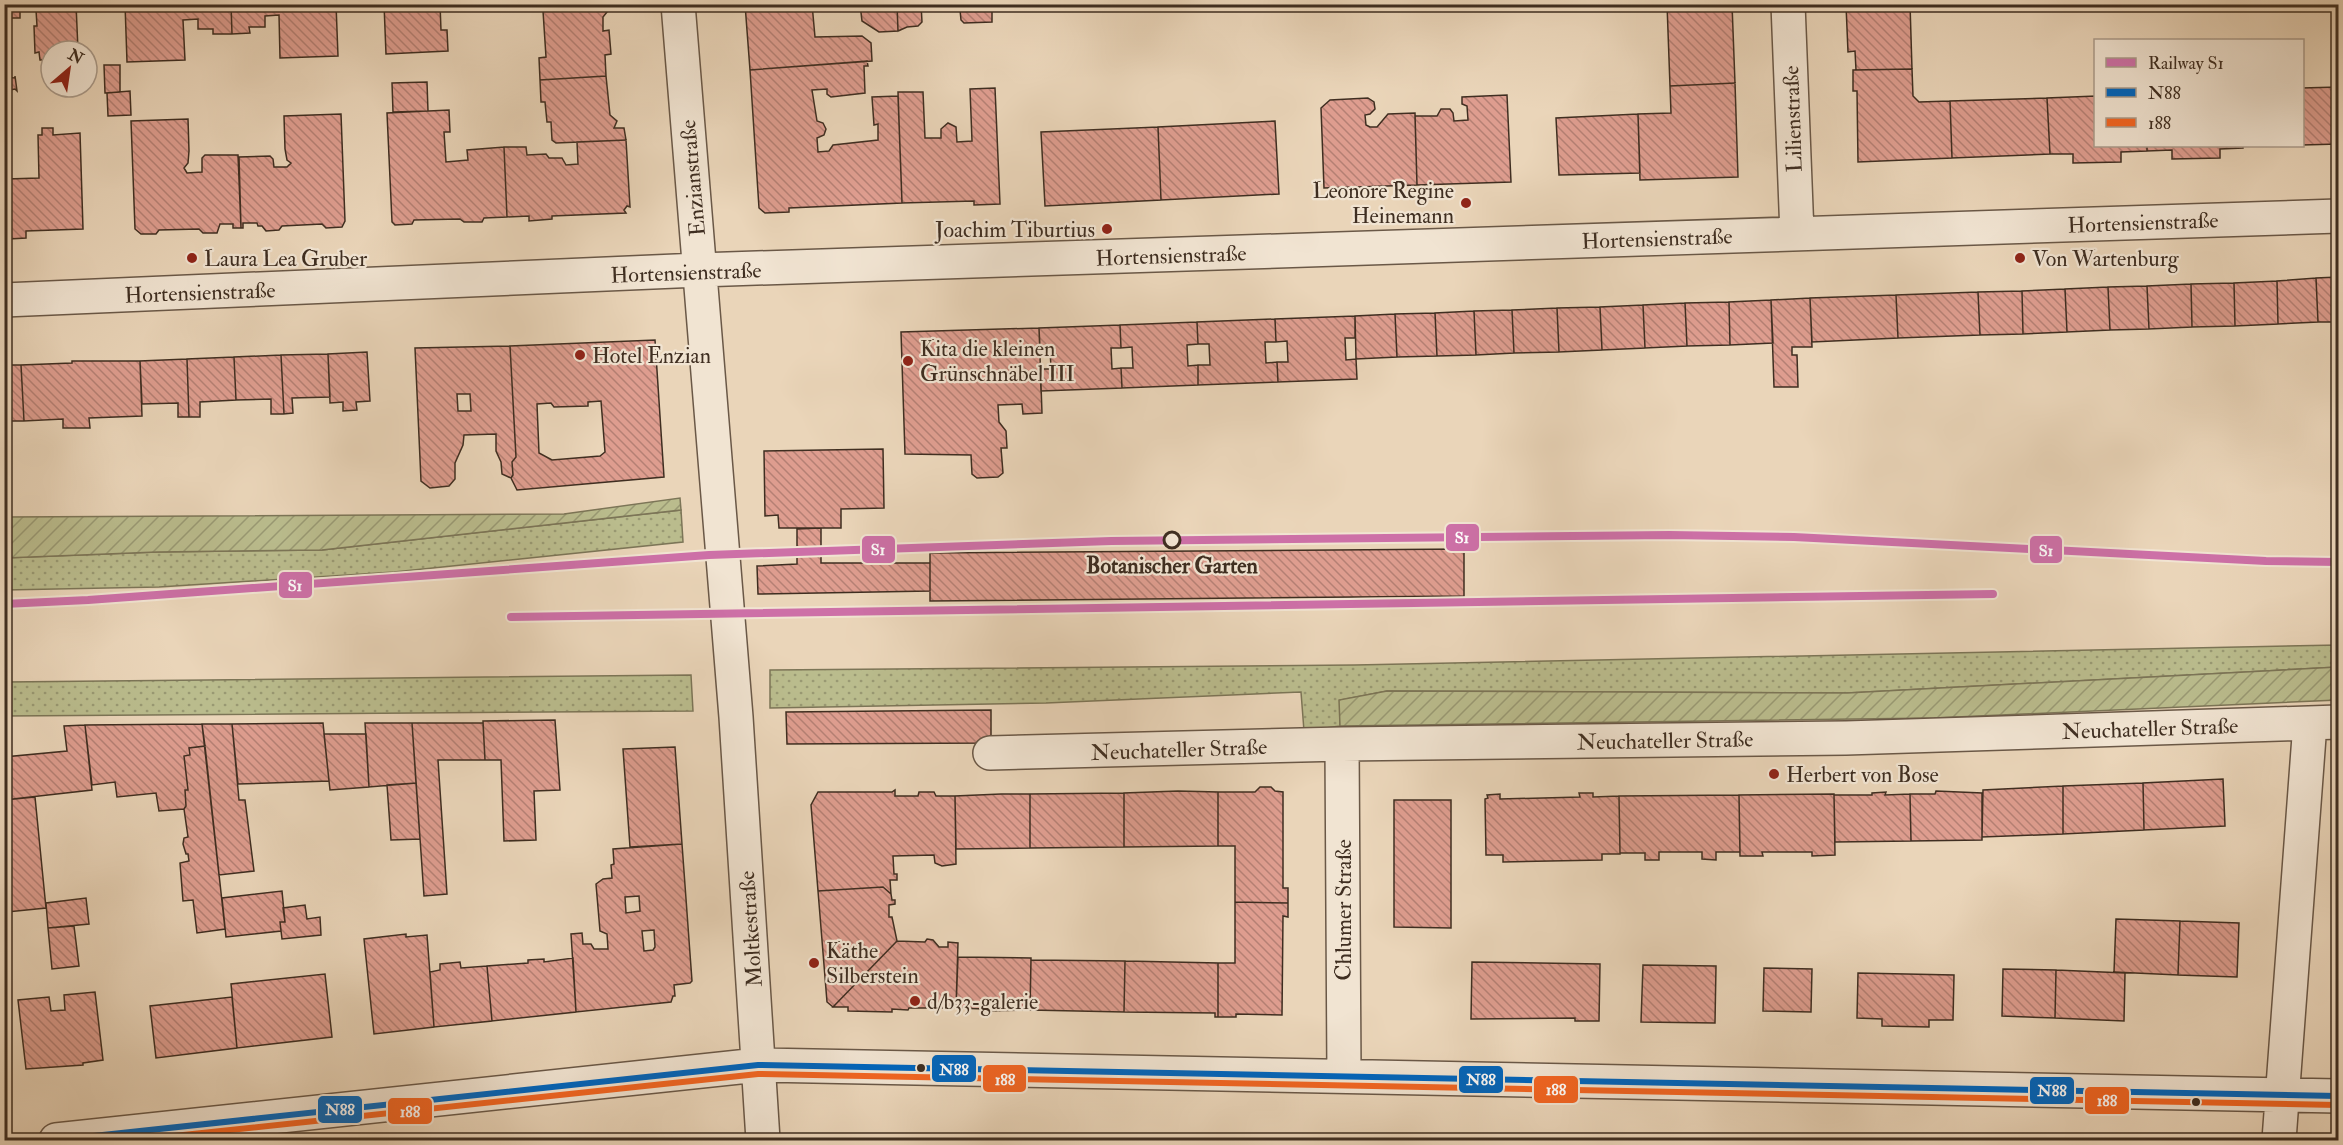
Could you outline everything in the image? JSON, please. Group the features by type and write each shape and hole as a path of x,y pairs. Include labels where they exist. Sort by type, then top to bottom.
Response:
{"street":[{"name":"Enzianstraße","path":"678,4 717,496"},
{"name":"Lilienstraße","path":"1788,4 1797,234"},
{"name":"Hortensienstraße","path":"4,300 699,270 2338,216"},
{"name":"Moltkestraße","path":"717,496 736,717 763,1140"},
{"path":"2279,1140 2324,723"},
{"name":"Neuchateller Straße","path":"990,753 1342,744 1846,738 2324,723"},
{"name":"Chlumer Straße","path":"1342,744 1344,1076"},
{"path":"56,1140 758,1065 2338,1096"}],"green space":[{"path":"680,498 681,510 322,550 157,552 5,558 5,517 564,514"},
{"path":"681,510 683,542 394,572 159,587 5,590 4,558 157,552 322,550"},
{"path":"2338,645 2338,667 1847,693 1387,691 1340,700 1340,726 1304,731 1301,692 1046,703 770,708 770,670 1355,665"},
{"path":"2338,667 2338,700 1934,718 1340,726 1339,700 1387,691 1847,693"},
{"path":"691,675 693,711 5,716 5,682"}],"building":[{"path":"4,4 29,4 29,10 20,11 20,18 9,18 9,12 4,12"},
{"path":"29,4 76,4 78,39 39,39 39,52 35,53 36,10 29,10"},
{"path":"125,4 231,4 232,34 213,34 213,29 198,29 198,19 183,20 185,60 127,62"},
{"path":"231,4 336,4 338,56 280,58 279,15 265,16 265,27 249,27 250,33 232,34"},
{"path":"384,4 440,4 441,30 447,30 448,51 386,54"},
{"path":"463,4 500,4 500,9 463,11"},
{"path":"550,4 606,4 607,12 603,17 603,31 609,30 611,54 605,55 606,76 540,80 539,58 546,57 543,11 550,10"},
{"path":"745,4 812,4 815,37 862,36 871,43 872,61 750,70"},
{"path":"860,4 897,4 898,31 879,32 862,21"},
{"path":"897,4 921,4 922,22 918,26 898,31"},
{"path":"935,4 992,4 992,22 964,23 961,20 960,10 935,11"},
{"path":"1667,4 1732,4 1735,83 1670,86"},
{"path":"1910,4 1912,69 1856,70 1855,51 1848,52 1846,5"},
{"path":"867,61 868,66 864,66 865,93 831,97 827,94 827,89 812,90 817,121 823,123 826,129 824,135 817,138 818,152 829,151 833,145 878,140 878,124 874,125 872,97 898,96 902,203 789,208 789,212 765,213 759,208 750,70"},
{"path":"104,65 120,65 120,92 105,93"},
{"path":"1912,69 1913,96 1919,102 1950,101 1952,158 1858,162 1857,91 1853,91 1853,70"},
{"path":"15,76 17,91 15,89 4,91 4,77 15,78"},
{"path":"606,76 610,115 617,121 614,128 624,128 626,140 556,143 552,140 551,122 547,122 545,102 541,102 540,80"},
{"path":"427,82 428,111 393,112 392,83"},
{"path":"1735,83 1738,177 1640,180 1638,114 1671,113 1670,86"},
{"path":"2338,87 2338,144 2304,145 2304,88"},
{"path":"995,88 1000,204 974,205 974,201 902,203 898,92 923,92 925,138 941,138 941,129 948,123 956,127 957,142 972,141 970,89"},
{"path":"130,91 131,115 108,116 107,93"},
{"path":"1507,95 1511,182 1417,185 1415,116 1437,116 1441,109 1450,109 1454,121 1468,120 1467,106 1462,104 1462,97"},
{"path":"2094,96 2094,147 2147,147 2147,151 2121,152 2121,162 2073,163 2073,154 2050,154 2047,98"},
{"path":"1368,98 1374,102 1375,109 1365,115 1366,125 1370,127 1377,127 1388,114 1415,113 1417,185 1324,188 1321,108 1330,100"},
{"path":"2047,98 2050,154 1952,158 1950,101"},
{"path":"449,110 450,132 444,132 446,162 468,160 467,150 504,147 507,217 484,218 482,222 464,222 460,219 414,220 412,224 395,225 392,222 387,113"},
{"path":"341,114 345,221 342,227 326,228 322,224 282,226 279,230 266,231 257,223 243,223 243,228 241,228 239,157 270,156 274,167 287,167 291,163 287,160 285,149 284,116"},
{"path":"1638,114 1640,173 1559,175 1556,118"},
{"path":"188,119 189,151 188,163 184,168 187,173 202,172 202,158 205,155 238,155 241,228 233,228 233,224 220,224 217,233 203,233 199,229 159,230 156,234 141,234 135,229 131,121"},
{"path":"1275,121 1279,194 1161,200 1158,127"},
{"path":"1158,127 1161,200 1045,206 1041,132"},
{"path":"42,128 53,128 53,135 80,133 83,229 26,231 26,238 9,239 7,179 39,178 38,135 42,135"},
{"path":"626,140 630,207 627,206 624,210 626,213 552,216 552,219 529,221 529,216 507,217 504,147 526,147 527,155 546,154 549,158 562,158 566,165 578,164 577,142"},
{"path":"2147,147 2243,147 2220,149 2220,158 2172,159 2172,150 2147,151"},
{"path":"4,179 7,179 9,239 4,239"},
{"path":"2338,277 2338,322 2318,322 2316,278"},
{"path":"2316,278 2318,322 2278,324 2277,281"},
{"path":"2277,281 2278,324 2235,326 2234,283"},
{"path":"2234,283 2235,326 2192,327 2191,284"},
{"path":"2191,284 2192,327 2149,329 2147,286"},
{"path":"2147,286 2149,329 2110,330 2108,287"},
{"path":"2108,287 2110,330 2067,332 2065,289"},
{"path":"2065,289 2067,332 2023,334 2022,291"},
{"path":"2022,291 2023,334 1980,335 1978,292"},
{"path":"1978,292 1980,335 1898,338 1896,295"},
{"path":"1896,295 1898,338 1812,342 1810,298"},
{"path":"1810,298 1812,347 1792,347 1792,355 1797,355 1798,387 1774,387 1771,300"},
{"path":"1771,300 1773,343 1730,345 1729,302"},
{"path":"1729,302 1730,345 1687,346 1685,303"},
{"path":"1685,303 1687,346 1645,348 1643,305"},
{"path":"1643,305 1645,348 1602,350 1600,307"},
{"path":"1600,307 1602,350 1559,352 1557,308"},
{"path":"1557,308 1559,352 1514,353 1512,310"},
{"path":"1512,310 1514,353 1476,355 1474,311"},
{"path":"1474,311 1476,355 1437,356 1435,313"},
{"path":"1435,313 1437,356 1397,357 1395,314"},
{"path":"1395,314 1397,357 1356,359 1355,316"},
{"path":"1355,316 1355,338 1345,338 1346,360 1356,359 1357,379 1278,382 1277,362 1288,362 1287,341 1276,342 1275,319"},
{"path":"1275,319 1276,342 1265,342 1266,363 1277,362 1278,382 1198,385 1198,365 1210,365 1209,344 1198,344 1197,322"},
{"path":"1197,322 1198,344 1187,345 1188,366 1198,365 1198,385 1122,388 1121,368 1133,368 1132,347 1121,348 1120,325"},
{"path":"1120,325 1121,348 1111,348 1112,369 1121,368 1122,388 1041,391 1040,369 1051,369 1050,348 1040,348 1039,328"},
{"path":"1039,328 1042,413 1023,414 1022,404 998,405 999,422 1006,431 1007,448 1001,448 1003,473 998,477 977,478 972,474 971,455 905,454 901,332"},
{"path":"655,340 664,477 517,490 511,478 513,475 512,462 516,457 510,346","holes":["601,401 605,452 600,456 552,460 539,453 537,404 551,403 554,407 588,406 588,402"]},
{"path":"510,346 516,457 512,462 513,475 511,478 502,474 501,462 496,451 496,434 464,435 463,445 455,463 455,479 449,486 430,488 421,481 415,348","holes":["457,394 470,394 471,411 458,411"]},
{"path":"367,352 370,401 356,402 357,410 343,411 343,402 330,403 328,354"},
{"path":"328,354 330,397 292,398 293,413 284,414 281,355"},
{"path":"281,355 284,414 271,414 271,399 236,400 234,357"},
{"path":"234,357 236,400 200,402 200,417 189,417 187,359"},
{"path":"187,359 189,417 178,417 178,403 142,404 140,361"},
{"path":"72,361 140,361 142,416 89,418 90,428 63,428 63,419 24,421 21,365 72,363"},
{"path":"4,365 21,365 24,421 4,421"},
{"path":"883,449 884,508 841,509 841,528 779,528 778,515 765,516 764,451"},
{"path":"821,528 821,563 930,563 930,591 758,594 757,566 797,564 797,529"},
{"path":"1464,549 1464,596 930,601 930,553"},
{"path":"991,710 991,743 787,744 786,712"},
{"path":"555,720 560,790 534,791 536,840 504,841 501,760 485,760 483,721"},
{"path":"323,723 329,781 238,784 232,724"},
{"path":"365,723 412,723 416,783 369,787"},
{"path":"412,723 483,723 485,760 438,760 447,894 424,896"},
{"path":"202,724 205,746 189,748 190,755 184,756 188,790 185,790 186,806 184,809 159,811 156,793 117,797 115,782 92,785 85,725"},
{"path":"202,724 232,724 239,800 245,800 254,871 219,875"},
{"path":"85,725 92,790 4,800 4,757 67,751 64,726"},
{"path":"324,734 366,734 369,787 330,790"},
{"path":"205,746 225,929 197,933 193,900 183,901 180,863 189,861 183,844 184,838 188,837 184,809 186,806 185,790 188,790 184,756 190,755 189,748"},
{"path":"675,747 682,844 630,847 623,749"},
{"path":"2223,779 2225,826 2144,830 2143,783"},
{"path":"416,783 420,839 391,840 387,785"},
{"path":"2143,783 2144,830 2063,834 2063,786"},
{"path":"2063,786 2063,834 1982,837 1983,790"},
{"path":"1260,787 1271,787 1275,791 1283,792 1283,888 1288,888 1288,903 1235,902 1235,846 1218,846 1218,792 1255,792"},
{"path":"895,790 895,796 918,796 919,792 934,792 936,796 955,796 956,864 942,866 935,863 934,855 893,856 894,874 897,874 897,880 890,880 891,894 883,887 818,891 811,805 818,792 892,792"},
{"path":"1936,791 1982,793 1982,840 1911,841 1910,794 1935,794"},
{"path":"1218,792 1218,846 1124,847 1124,793"},
{"path":"1886,792 1885,795 1910,794 1911,841 1835,842 1834,795 1872,795 1872,793"},
{"path":"1124,793 1124,847 1030,848 1030,794"},
{"path":"1579,793 1593,793 1593,797 1619,796 1620,854 1602,854 1602,860 1503,862 1503,855 1486,855 1485,799 1488,798 1487,795 1500,794 1500,799 1580,797"},
{"path":"1030,794 1030,848 956,849 955,796"},
{"path":"1834,794 1835,855 1812,856 1812,852 1762,852 1763,856 1740,856 1739,795"},
{"path":"1739,795 1740,852 1716,852 1716,860 1702,859 1702,852 1659,852 1659,860 1645,860 1645,853 1620,853 1619,796"},
{"path":"35,797 46,908 7,912 4,900 4,800"},
{"path":"1394,800 1451,800 1451,928 1394,927"},
{"path":"682,844 692,981 674,985 675,996 671,1002 576,1012 571,934 582,933 583,944 591,944 594,949 608,949 607,934 600,931 596,884 603,879 612,878 613,849","holes":["639,896 640,911 626,913 625,897","654,930 655,947 653,950 644,951 642,931"]},
{"path":"883,887 891,894 892,900 895,900 895,904 889,905 889,917 892,917 897,941 833,1007 827,1002 818,891"},
{"path":"282,891 285,922 280,922 281,931 226,937 222,898"},
{"path":"86,898 89,924 48,928 46,903"},
{"path":"1235,902 1288,903 1288,917 1283,916 1282,1015 1236,1014 1236,1017 1218,1017 1218,963 1235,963"},
{"path":"305,905 307,919 320,917 321,935 282,939 280,922 285,922 283,908"},
{"path":"2116,919 2180,921 2178,975 2114,972"},
{"path":"2180,921 2239,923 2237,977 2178,975"},
{"path":"74,926 79,966 52,969 48,928"},
{"path":"406,934 406,937 427,935 434,1027 374,1034 364,939"},
{"path":"927,939 933,940 939,947 948,947 948,942 958,943 956,1008 892,1009 892,1012 848,1011 848,1007 833,1007 897,941 925,942"},
{"path":"958,957 1031,958 1030,1010 985,1011 985,1009 956,1008"},
{"path":"573,958 576,1012 492,1021 487,966 528,963 528,960 544,959 544,962"},
{"path":"1031,960 1125,961 1124,1012 1030,1010"},
{"path":"1125,961 1218,963 1218,1017 1215,1017 1215,1013 1124,1012"},
{"path":"460,962 461,968 487,966 492,1021 434,1027 430,972 440,970 440,964"},
{"path":"1472,962 1600,964 1599,1021 1575,1021 1575,1018 1471,1019"},
{"path":"1643,965 1716,966 1715,1023 1641,1022"},
{"path":"1764,968 1812,969 1811,1012 1763,1011"},
{"path":"2003,969 2056,970 2055,1018 2002,1016"},
{"path":"2056,970 2125,973 2124,1021 2055,1018"},
{"path":"1858,973 1954,975 1953,1020 1929,1020 1929,1027 1882,1026 1882,1019 1857,1018"},
{"path":"325,974 332,1037 237,1048 231,984"},
{"path":"95,992 103,1060 83,1063 83,1065 26,1069 18,1000 49,997 51,1011 65,1010 64,995"},
{"path":"232,997 237,1048 156,1058 150,1006"},
{"path":"820,1135 987,1139 826,1140"}],"rail line":[{"name":"S1","path":"4,604 88,600 709,555 1111,541 1669,535 1794,537 2266,561 2338,562"},
{"name":"S1","path":"511,617 1993,594"}],"transit line":[{"name":"N88","path":"56,1140 758,1065 2338,1096"},
{"name":"188","path":"136,1140 758,1074 2338,1105"}],"place":[{"name":"Leonore Regine Heinemann","path":"1466,203"},
{"name":"Joachim Tiburtius","path":"1107,229"},
{"name":"Laura Lea Gruber","path":"192,258"},
{"name":"Von Wartenburg","path":"2020,258"},
{"name":"Hotel Enzian","path":"580,355"},
{"name":"Kita die kleinen Grünschnäbel III","path":"908,361"},
{"name":"Botanischer Garten","path":"1172,540"},
{"name":"Herbert von Bose","path":"1774,774"},
{"name":"Käthe Silberstein","path":"814,963"},
{"name":"d/b33-galerie","path":"915,1001"}]}
